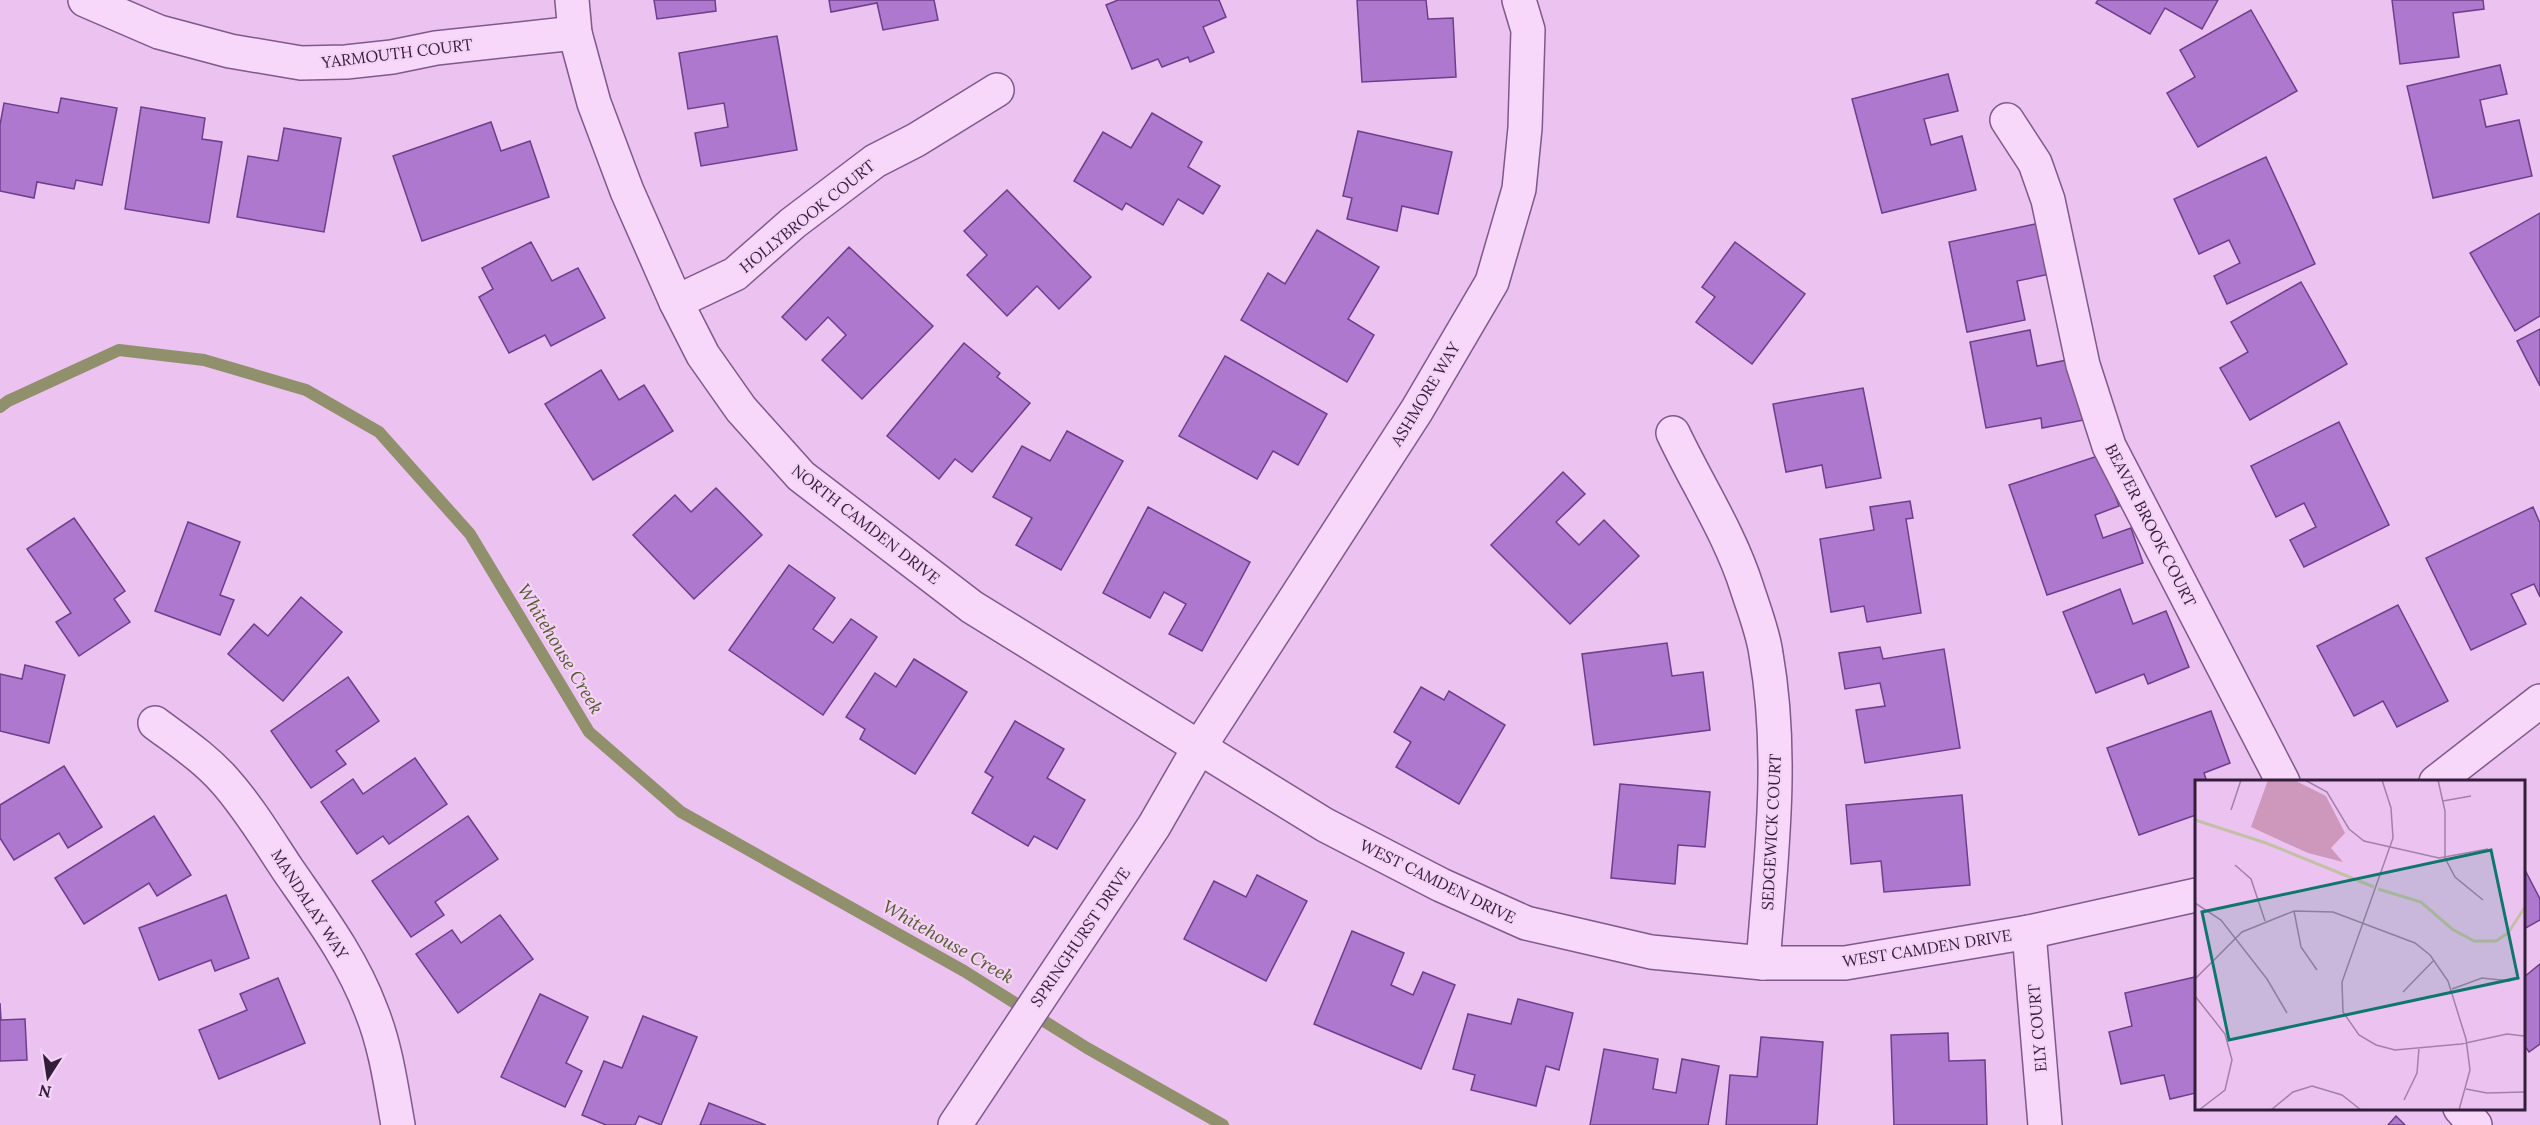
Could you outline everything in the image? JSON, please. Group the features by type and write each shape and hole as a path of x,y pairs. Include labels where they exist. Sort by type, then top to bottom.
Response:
{"street":[{"name":"YARMOUTH COURT","path":"85,0 159,32 230,51 301,63 346,62 436,48 575,33"},
{"name":"NORTH CAMDEN DRIVE","path":"572,0 575,33 594,103 623,180 676,302 703,355 741,409 801,476 972,607 1200,746"},
{"name":"ASHMORE WAY","path":"1200,746 1417,410 1492,282 1519,189 1525,128 1528,30 1519,0"},
{"name":"HOLLYBROOK COURT","path":"676,302 735,274 793,223 875,161 916,140 997,90"},
{"name":"BEAVER BROOK COURT","path":"2007,120 2035,163 2048,200 2083,366 2109,446 2282,780"},
{"name":"SEDGEWICK COURT","path":"1673,433 1722,529 1747,586 1766,652 1773,708 1776,786 1763,963"},
{"path":"2439,780 2540,701"},
{"name":"MANDALAY WAY","path":"155,723 193,751 225,780 251,814 332,934 352,968 371,1010 386,1054 398,1125"},
{"name":"SPRINGHURST DRIVE","path":"955,1125 1154,826 1200,746"},
{"name":"WEST CAMDEN DRIVE","path":"1200,746 1325,825 1441,885 1526,923 1651,952 1763,963 1845,963 2029,932 2195,895"},
{"name":"ELY COURT","path":"2029,932 2045,1125"},
{"path":"2462,1110 2475,1125"}],"building":[{"path":"654,0 715,0 716,11 657,19"},
{"path":"829,0 934,0 938,20 883,30 877,3 831,12"},
{"path":"1118,0 1219,0 1226,17 1203,27 1214,52 1190,62 1188,57 1162,67 1158,59 1132,69 1106,5"},
{"path":"1357,0 1426,0 1428,19 1453,18 1456,77 1362,82"},
{"path":"2098,0 2218,0 2202,29 2165,8 2150,34 2096,3"},
{"path":"2392,0 2483,0 2484,9 2453,13 2459,57 2400,64"},
{"path":"2251,10 2297,91 2198,147 2167,93 2195,77 2180,50"},
{"path":"777,36 797,150 701,166 695,133 728,127 724,103 688,109 679,53"},
{"path":"2500,65 2507,94 2480,100 2486,127 2519,120 2532,176 2433,198 2407,86"},
{"path":"1948,74 1958,111 1924,119 1931,145 1962,136 1976,190 1882,213 1852,99"},
{"path":"61,98 117,108 102,185 76,180 74,189 37,182 34,198 0,191 0,125 4,103 58,113"},
{"path":"141,107 205,118 202,139 222,142 209,223 125,209"},
{"path":"1152,113 1202,142 1188,167 1220,186 1203,214 1178,199 1163,225 1126,203 1122,210 1074,181 1103,132 1131,148"},
{"path":"491,122 501,151 530,141 549,197 422,241 393,156"},
{"path":"284,128 341,138 324,232 237,217 248,156 278,161"},
{"path":"1358,131 1452,152 1438,214 1402,206 1397,231 1347,219 1352,198 1343,196"},
{"path":"2266,157 2315,264 2227,304 2214,276 2240,263 2229,240 2199,254 2174,199"},
{"path":"1007,190 1091,277 1059,309 1037,286 1007,316 967,275 987,255 964,231"},
{"path":"2540,213 2540,316 2515,331 2470,253"},
{"path":"2040,223 2050,274 2017,281 2025,320 1967,332 1949,242"},
{"path":"1317,230 1379,267 1348,319 1374,335 1347,382 1241,320 1268,273 1285,284"},
{"path":"531,242 552,281 578,268 605,318 551,346 545,335 509,353 479,297 493,289 482,268"},
{"path":"1735,242 1805,294 1752,364 1696,322 1715,297 1702,287"},
{"path":"849,247 933,326 862,399 822,360 846,335 828,317 806,340 782,317"},
{"path":"2301,282 2347,364 2250,420 2220,368 2248,352 2231,322"},
{"path":"2540,329 2540,386 2517,341"},
{"path":"2030,330 2037,366 2072,359 2084,420 2042,428 2041,418 1986,428 1970,342"},
{"path":"964,343 1000,373 997,377 1030,403 972,472 955,459 939,479 887,436"},
{"path":"1225,356 1327,414 1298,465 1273,451 1257,479 1179,436"},
{"path":"601,370 619,400 644,385 673,431 593,480 545,404"},
{"path":"1863,388 1881,478 1826,488 1822,465 1786,472 1773,404"},
{"path":"2339,422 2389,525 2304,567 2290,540 2316,527 2304,503 2276,517 2251,466"},
{"path":"1067,431 1123,461 1061,570 1016,545 1032,518 993,497 1022,446 1050,461"},
{"path":"2101,455 2119,506 2095,515 2103,538 2131,528 2143,563 2047,595 2009,485"},
{"path":"1563,472 1585,494 1556,522 1579,545 1604,520 1639,556 1570,624 1491,545"},
{"path":"716,488 762,535 694,599 633,535 675,495 691,512"},
{"path":"1910,501 1913,518 1906,519 1921,613 1867,622 1864,606 1831,612 1820,539 1874,530 1870,507"},
{"path":"1148,507 1250,562 1202,651 1169,634 1186,604 1164,592 1150,618 1103,593"},
{"path":"2533,507 2540,523 2540,597 2534,584 2511,594 2526,624 2471,650 2426,558"},
{"path":"74,518 125,591 114,599 130,622 79,656 56,622 71,613 27,549"},
{"path":"188,522 240,542 220,595 234,600 220,635 155,611"},
{"path":"789,565 835,598 813,629 833,643 851,619 877,637 823,715 729,650"},
{"path":"2120,589 2133,624 2166,611 2189,667 2148,684 2144,674 2096,693 2063,612"},
{"path":"301,597 342,632 283,701 228,654 254,624 268,636"},
{"path":"2398,605 2448,701 2397,727 2383,701 2354,716 2317,646"},
{"path":"1667,643 1672,676 1703,672 1710,730 1594,745 1582,654"},
{"path":"1880,647 1883,659 1944,649 1960,748 1865,763 1856,710 1885,706 1880,683 1845,689 1839,653"},
{"path":"914,659 967,692 915,774 860,739 865,729 846,717 875,673 896,687"},
{"path":"25,665 65,675 49,743 0,731 0,674 22,679"},
{"path":"348,677 379,721 336,751 346,764 311,788 271,731"},
{"path":"1421,687 1444,700 1449,691 1505,725 1459,804 1396,767 1411,742 1394,732"},
{"path":"2211,711 2230,763 2204,773 2206,780 2195,780 2195,815 2139,835 2107,748"},
{"path":"1015,721 1064,749 1047,778 1085,800 1057,849 1034,836 1028,846 972,813 993,777 985,772"},
{"path":"415,758 447,804 389,844 383,836 357,854 321,802 353,779 363,794"},
{"path":"64,766 102,827 68,848 59,833 14,860 0,838 0,805"},
{"path":"1620,784 1710,792 1705,847 1678,845 1675,884 1611,878"},
{"path":"1962,795 1970,885 1884,892 1881,861 1851,864 1846,805"},
{"path":"154,816 191,875 157,896 149,883 84,924 55,878"},
{"path":"468,816 498,859 435,902 444,915 411,937 372,881"},
{"path":"2525,870 2540,899 2540,920 2525,928"},
{"path":"1257,875 1307,901 1266,981 1184,939 1214,881 1246,897"},
{"path":"226,895 249,958 215,971 211,960 159,980 139,928"},
{"path":"500,915 533,959 458,1013 416,954 452,930 461,943"},
{"path":"1352,931 1404,953 1391,985 1413,995 1423,972 1455,985 1421,1069 1314,1024"},
{"path":"2540,964 2540,1044 2529,1052 2525,1046 2525,976"},
{"path":"2195,977 2195,1093 2170,1099 2164,1075 2121,1084 2109,1032 2132,1026 2125,993"},
{"path":"278,978 305,1043 219,1079 199,1030 247,1010 240,994"},
{"path":"540,994 588,1017 566,1063 582,1071 565,1107 501,1077"},
{"path":"1518,999 1573,1013 1559,1070 1546,1066 1536,1106 1471,1090 1475,1075 1453,1069 1468,1014 1511,1024"},
{"path":"0,1003 1,1020 25,1019 27,1060 0,1061"},
{"path":"643,1016 697,1037 661,1125 639,1116 635,1125 606,1125 582,1115 604,1061 622,1068"},
{"path":"1948,1033 1949,1061 1985,1060 1987,1125 1894,1125 1891,1035"},
{"path":"1761,1037 1823,1042 1817,1125 1726,1125 1730,1075 1757,1077"},
{"path":"1604,1049 1658,1059 1653,1089 1676,1093 1682,1059 1719,1066 1708,1125 1590,1125"},
{"path":"709,1103 766,1125 700,1125"},
{"path":"2396,1116 2405,1125 2388,1125"}],"waterway":[{"name":"Whitehouse Creek","path":"0,407 8,401 119,350 204,360 306,390 379,432 470,534 589,732 681,812 964,971 1087,1048 1223,1125"}]}
